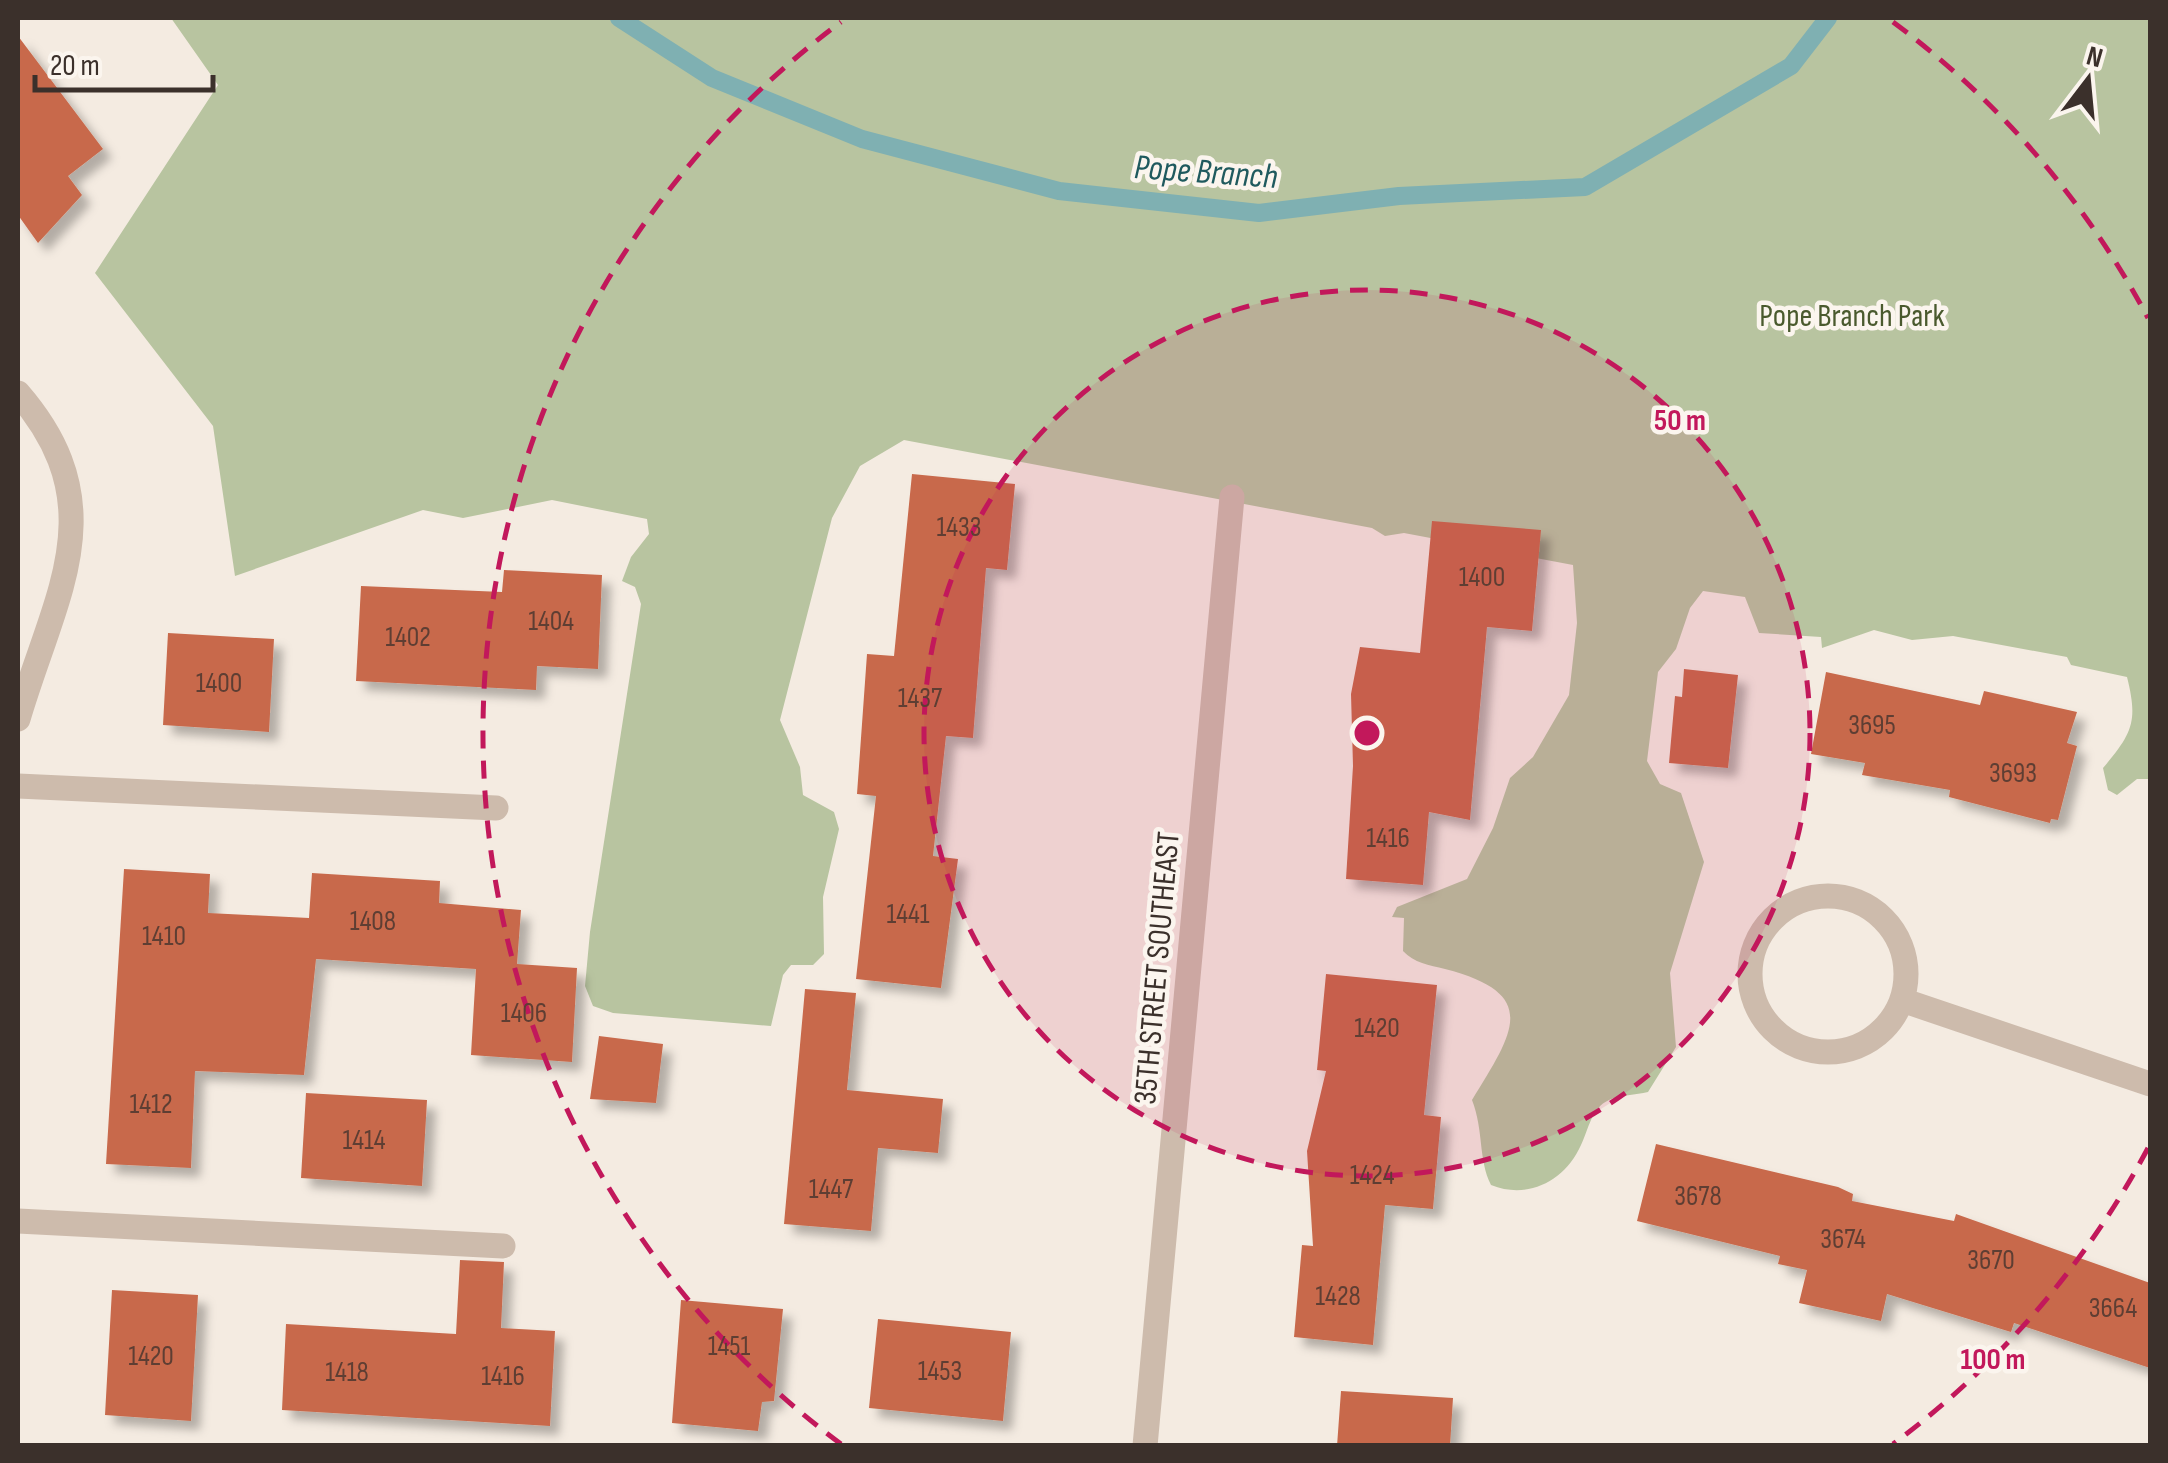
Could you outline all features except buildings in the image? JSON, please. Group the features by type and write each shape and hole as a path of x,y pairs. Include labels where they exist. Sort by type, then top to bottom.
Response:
{"street":[{"path":"18,394 62,459 74,524 68,569 18,719"},
{"name":"35TH STREET SOUTHEAST","path":"1145,1446 1232,497"},
{"path":"18,786 496,808"},
{"path":"1841,896 1864,904 1884,919 1903,951 1906,976 1902,1000 1882,1030 1862,1044 1839,1051 1803,1048 1782,1037 1758,1010 1750,974 1758,940 1781,911 1803,900 1841,896"},
{"path":"1902,1000 2150,1084"},
{"path":"18,1220 503,1246"}],"green space":[{"name":"Pope Branch Park","path":"171,18 2150,18 2150,779 2137,779 2117,795 2108,790 2103,768 2130,726 2132,705 2127,677 2071,665 2067,657 1953,636 1912,640 1874,630 1822,648 1821,637 1759,633 1745,597 1703,591 1690,608 1676,649 1658,672 1647,761 1660,784 1681,793 1704,862 1670,973 1676,1047 1648,1092 1613,1098 1598,1108 1565,1169 1532,1188 1505,1189 1491,1185 1487,1175 1472,1100 1507,1036 1507,1004 1496,991 1476,979 1407,955 1403,951 1404,918 1392,917 1397,907 1467,879 1493,828 1510,778 1533,757 1569,695 1577,623 1573,565 1404,533 1385,536 1372,528 904,440 860,466 832,518 780,720 800,767 803,795 834,812 839,829 823,897 824,954 813,965 791,965 783,975 771,1026 613,1013 593,1006 585,986 590,932 641,604 635,587 622,581 631,557 649,534 647,519 552,500 463,518 423,510 235,576 213,426 95,273 218,85"}],"waterway":[{"name":"Pope Branch","path":"619,18 712,78 862,139 1059,191 1259,213 1399,196 1585,187 1791,66 1828,18"}]}
